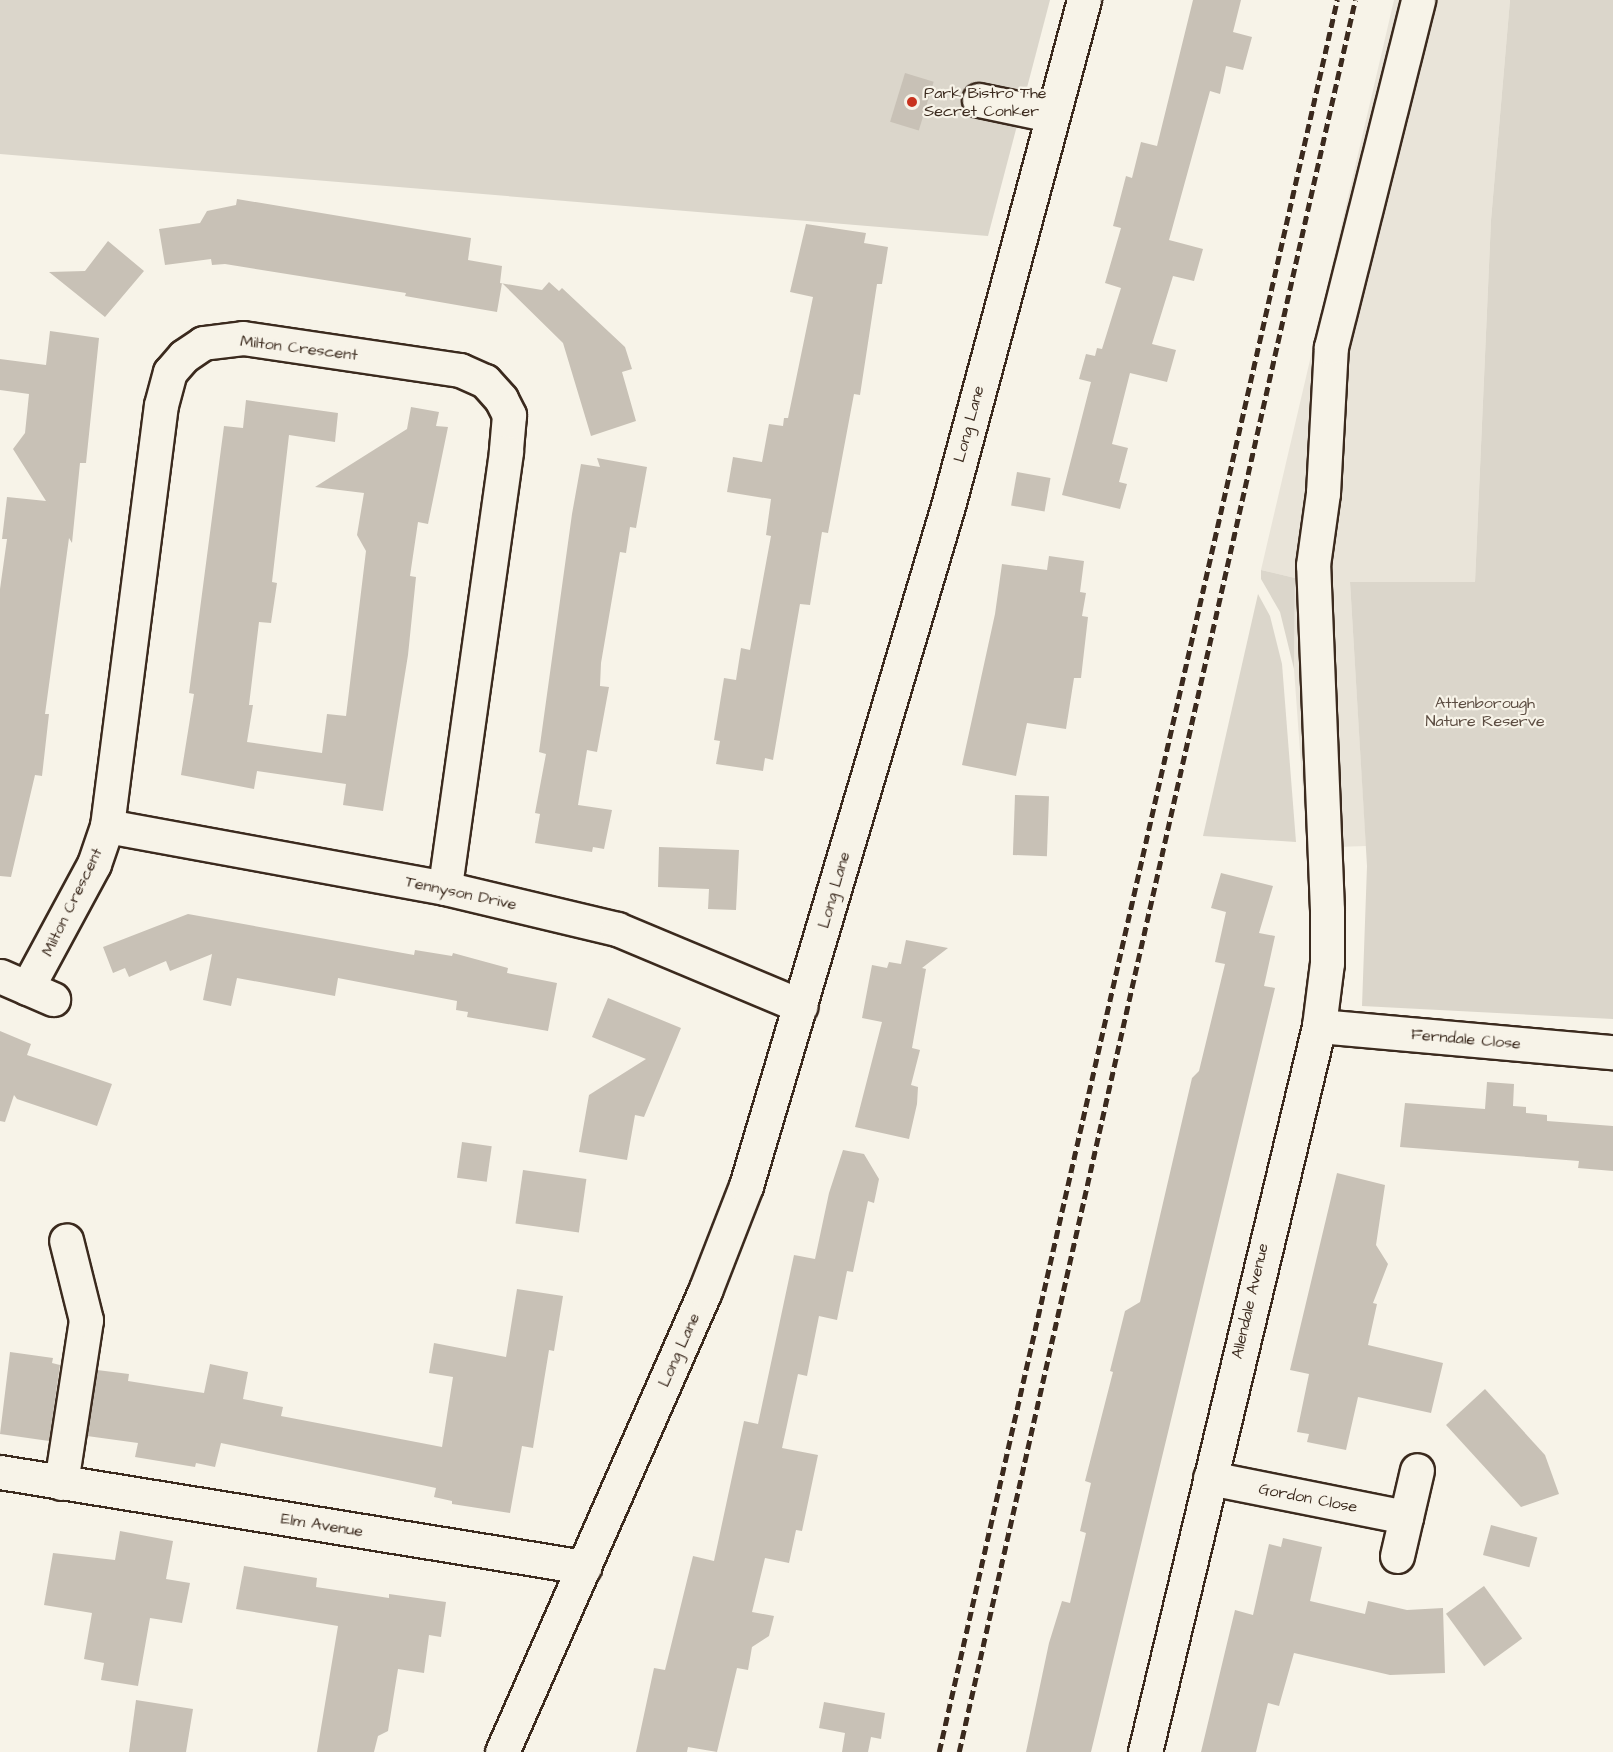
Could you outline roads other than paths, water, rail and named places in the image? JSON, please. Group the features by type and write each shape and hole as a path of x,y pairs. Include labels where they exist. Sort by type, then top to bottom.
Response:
{"street":[{"name":"Long Lane","path":"502,1752 705,1291 746,1186 801,1006 896,671 948,506 1051,115 1084,0"},
{"name":"Allendale Avenue","path":"1145,1752 1319,1026 1328,963 1313,565 1323,493 1331,347 1418,0"},
{"path":"979,99 1051,115"},
{"name":"Milton Crescent","path":"27,988 94,864 107,826 155,451 170,372 184,356 202,343 243,338 460,370 485,381 501,399 509,416 445,888"},
{"name":"Tennyson Drive","path":"107,826 445,888 616,929 801,1006"},
{"name":"Ferndale Close","path":"1319,1026 1613,1052"},
{"path":"61,1483 86,1320 66,1240"},
{"path":"1397,1556 1417,1470"},
{"name":"Elm Avenue","path":"0,1472 584,1567"},
{"name":"Gordon Close","path":"1210,1479 1406,1517"}],"railway":[{"path":"939,1752 1337,0"},
{"path":"959,1752 1355,0"}],"place":[{"name":"Park Bistro The Secret Conker","path":"912,102"}],"park label":[{"name":"Attenborough Nature Reserve","path":"1485,712"}]}
